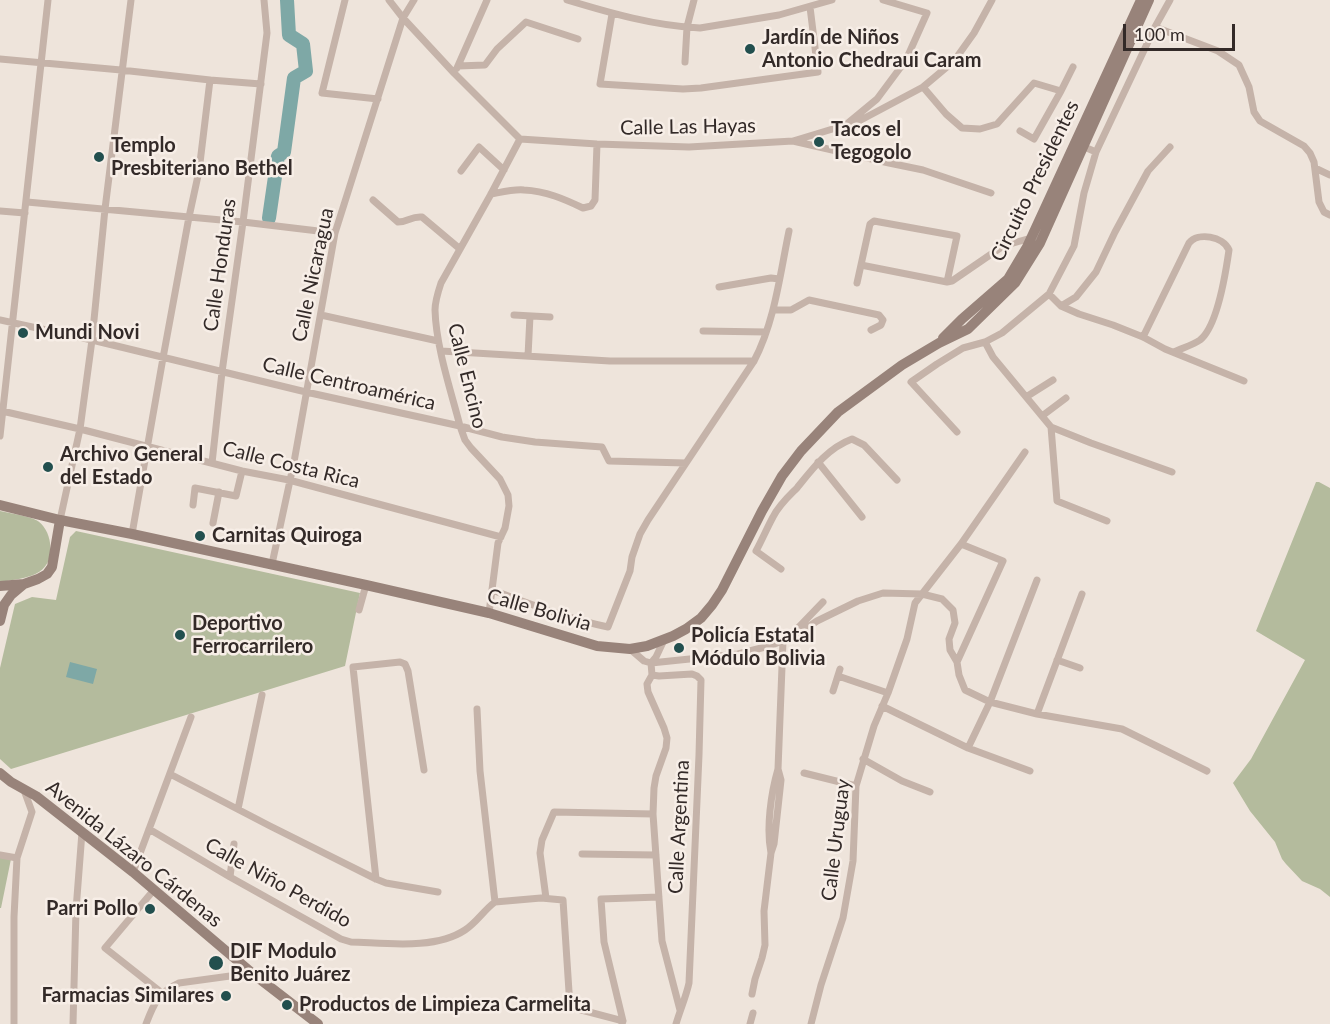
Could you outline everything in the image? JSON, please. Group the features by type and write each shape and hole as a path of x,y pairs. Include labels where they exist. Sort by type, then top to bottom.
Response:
{"main road":[{"name":"Circuito Presidentes","path":"939,343 1008,279 1030,238 1141,0"},
{"name":"Circuito Presidentes","path":"939,343 968,329 1015,283 1040,243 1149,0"},
{"name":"Calle Bolivia","path":"0,505 77,524 272,564 489,613 597,646 630,649 664,640 701,618 722,590 762,511 782,476 801,451 838,412 902,365 939,343"},
{"path":"46,517 53,526 57,539"},
{"path":"0,586 24,584 47,574 52,567 60,520"},
{"path":"57,539 66,529 77,524"},
{"path":"0,621 4,605 10,595 24,584"},
{"name":"Avenida Lázaro Cárdenas","path":"0,773 5,783 23,788 36,796 133,872 252,973 318,1024"}],"street":[{"path":"0,436 48,0"},
{"path":"60,520 80,429 131,0"},
{"name":"Calle Honduras","path":"212,463 267,33 264,0"},
{"path":"345,0 322,93 378,99"},
{"path":"389,0 520,139"},
{"name":"Calle Nicaragua","path":"272,564 290,480 335,233 404,18 414,0"},
{"path":"456,70 488,0"},
{"path":"567,0 612,14 700,28 768,17 832,0"},
{"path":"685,62 687,27 694,0"},
{"path":"847,124 877,99 906,60 927,13 883,0"},
{"name":"Calle Las Hayas","path":"520,139 688,147 793,141 860,121 923,87 954,61 974,33 992,0"},
{"path":"957,432 911,382 963,348 985,342 1002,333 1049,294 1074,246 1084,193 1096,152 1170,0"},
{"path":"612,14 600,84 683,89 818,72 810,7"},
{"path":"456,70 485,64 497,49 526,22 578,39"},
{"path":"1155,27 1218,51 1239,65 1249,87 1254,112 1260,121 1304,146 1310,153 1314,162 1319,202 1324,212 1330,215"},
{"path":"0,59 261,84"},
{"path":"1020,132 1034,139 1073,67"},
{"path":"132,534 199,171 210,80"},
{"path":"923,87 946,114 962,128 980,129 997,124 1034,83 1061,91"},
{"name":"Calle Encino","path":"489,613 498,543 505,528 509,506 508,495 500,479 465,440 438,340 435,309 441,283 492,194 520,139"},
{"path":"793,141 923,170 991,193"},
{"path":"492,194 522,189 544,192 583,208 591,206 595,200 597,144"},
{"path":"1082,146 1096,152"},
{"path":"461,171 479,147 504,170"},
{"path":"1061,306 1076,297 1096,272 1148,171 1170,147"},
{"path":"1315,168 1330,175"},
{"path":"373,200 398,222 404,222 415,216 422,217 460,249"},
{"path":"27,202 335,233"},
{"path":"0,211 25,213"},
{"path":"857,283 870,224 874,221 957,237 947,282"},
{"path":"492,590 557,614 608,627 630,571 640,534 761,347 773,310 789,231"},
{"path":"1143,337 1189,243 1193,238 1198,237 1221,239 1227,243 1229,250 1222,292 1208,330 1200,340 1174,352"},
{"path":"861,265 947,282 952,281 1003,246 1030,238"},
{"path":"719,287 771,278 779,279"},
{"path":"1049,294 1061,306 1143,337 1244,381"},
{"path":"773,310 791,310 809,300 879,315 883,320 881,325 872,330"},
{"path":"321,315 438,340"},
{"path":"514,315 550,317"},
{"path":"528,356 530,316"},
{"name":"Calle Centroamérica","path":"0,320 502,437 602,447 609,461 686,463"},
{"path":"703,332 766,332"},
{"path":"985,342 993,357 1051,428 1057,501 1107,520"},
{"path":"441,351 610,361 754,361"},
{"path":"1026,397 1053,380"},
{"path":"1042,416 1066,398"},
{"name":"Calle Costa Rica","path":"2,411 242,471 290,480 501,537"},
{"path":"1051,428 1172,472"},
{"path":"781,569 756,551 783,501 818,462 840,443 852,439 864,445 897,480"},
{"name":"Calle Uruguay","path":"811,1024 820,985 843,918 853,861 856,786 874,726 907,639 915,603 961,544 1025,452"},
{"path":"818,462 862,517"},
{"path":"193,505 195,488 236,496 242,471"},
{"path":"213,523 219,492"},
{"path":"762,511 773,516"},
{"path":"957,662 1003,561 961,544"},
{"path":"968,748 990,702 1037,580"},
{"path":"359,610 366,585"},
{"path":"630,649 644,661 651,663 738,654 793,637 823,617 858,601 883,593 922,594 942,599 953,610 955,623 949,639 950,650 957,662 965,690 990,702 1037,714 1122,729 1207,771"},
{"path":"1037,714 1082,594"},
{"path":"793,637 796,629 824,602"},
{"path":"664,640 651,663 652,675 647,684 648,692 667,738 656,777 653,814 662,941 680,1010"},
{"path":"752,994 765,945 764,911 771,853 770,818 778,769 783,641"},
{"path":"1057,660 1080,668"},
{"path":"376,879 353,667 400,662 405,664 424,770"},
{"path":"833,691 839,672 888,693"},
{"name":"Calle Argentina","path":"652,675 692,674 697,675 701,680 689,983 676,1024"},
{"path":"238,809 262,695"},
{"path":"882,706 968,748 1030,771"},
{"path":"477,709 480,771 495,902 546,898 563,900 570,1007"},
{"path":"133,872 191,717"},
{"path":"863,759 902,781 930,792"},
{"path":"804,773 856,786"},
{"path":"170,774 386,884 438,892"},
{"path":"14,1024 14,917 17,858 32,812 23,788"},
{"path":"546,898 540,853 542,840 554,812 653,814"},
{"name":"Calle Niño Perdido","path":"149,829 230,877 341,939 351,942 418,943 451,937 465,930 495,902"},
{"path":"74,1024 76,910 82,832"},
{"path":"230,877 234,844"},
{"path":"582,854 656,855"},
{"path":"0,855 17,858"},
{"path":"153,891 105,948 162,993"},
{"path":"548,1003 570,1007 623,1023 604,942 601,899 659,897"},
{"path":"146,1024 156,1000 162,993 179,983 252,973"},
{"path":"750,1024 753,1013"}],"green space":[{"path":"1316,482 1330,488 1330,897 1320,889 1302,881 1286,864 1275,842 1250,811 1233,783 1251,759 1305,660 1256,631"},
{"path":"0,511 33,519 46,530 50,554 43,569 36,574 0,582"},
{"name":"Deportivo Ferrocarrilero","path":"76,531 360,593 345,666 11,769 0,759 0,668 15,604 32,597 56,600 70,537"},
{"path":"0,857 11,859 1,908 0,908"}],"water":[{"path":"70,662 97,669 93,684 66,677"}],"waterway":[{"path":"269,218 278,156 284,152 294,78 306,71 303,44 289,35 287,0"}],"place":[{"name":"Jardín de Niños Antonio Chedraui Caram","path":"750,49"},
{"name":"Tacos el Tegogolo","path":"819,142"},
{"name":"Templo Presbiteriano Bethel","path":"99,157"},
{"name":"Mundi Novi","path":"23,333"},
{"name":"Archivo General del Estado","path":"48,467"},
{"name":"Carnitas Quiroga","path":"200,536"},
{"name":"Deportivo Ferrocarrilero","path":"180,635"},
{"name":"Policía Estatal Módulo Bolivia","path":"679,648"},
{"name":"Parri Pollo","path":"150,909"},
{"name":"DIF Modulo Benito Juárez","path":"216,963"},
{"name":"Farmacias Similares","path":"226,996"},
{"name":"Productos de Limpieza Carmelita","path":"287,1005"}]}
